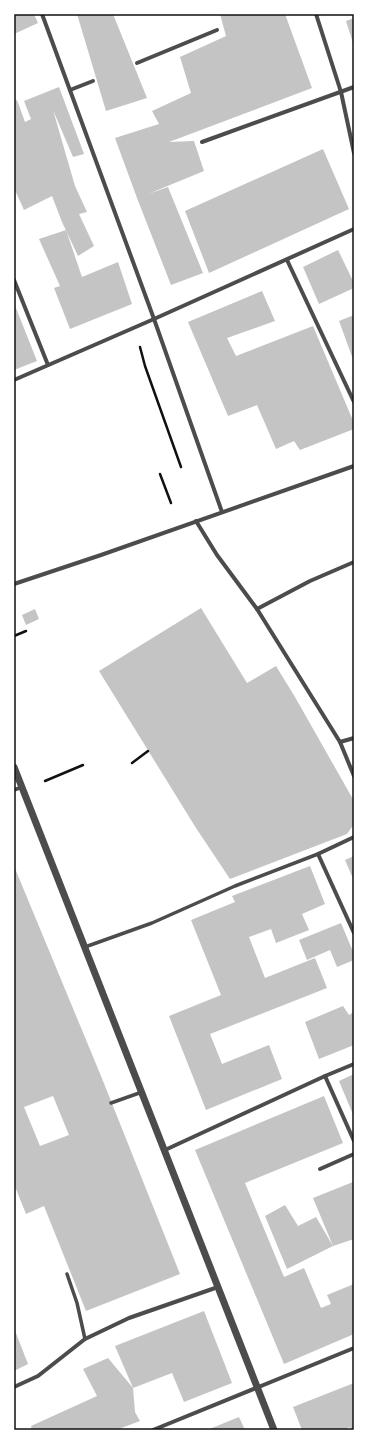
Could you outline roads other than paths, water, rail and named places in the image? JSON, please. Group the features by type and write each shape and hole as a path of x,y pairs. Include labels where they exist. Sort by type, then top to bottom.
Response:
{"street":[{"path":"42,14 154,319 222,512"},
{"path":"316,14 341,92 354,153"},
{"path":"137,63 217,30"},
{"path":"70,90 93,81"},
{"path":"202,142 354,87"},
{"path":"14,380 354,229"},
{"path":"287,260 354,402"},
{"path":"14,280 48,365"},
{"path":"14,584 354,466"},
{"path":"196,521 217,555 257,609 340,742 354,776"},
{"path":"257,609 310,581 354,562"},
{"path":"340,742 354,738"},
{"path":"14,767 274,1430"},
{"path":"14,790 22,787"},
{"path":"85,947 152,923 235,886 318,854 354,837"},
{"path":"318,854 354,933"},
{"path":"165,1150 354,1064"},
{"path":"325,1076 354,1141"},
{"path":"111,1103 142,1092"},
{"path":"320,1169 354,1154"},
{"path":"66,1274 77,1303 85,1339"},
{"path":"14,1387 38,1376 85,1339 129,1318 218,1288"},
{"path":"153,1430 354,1348"}]}
